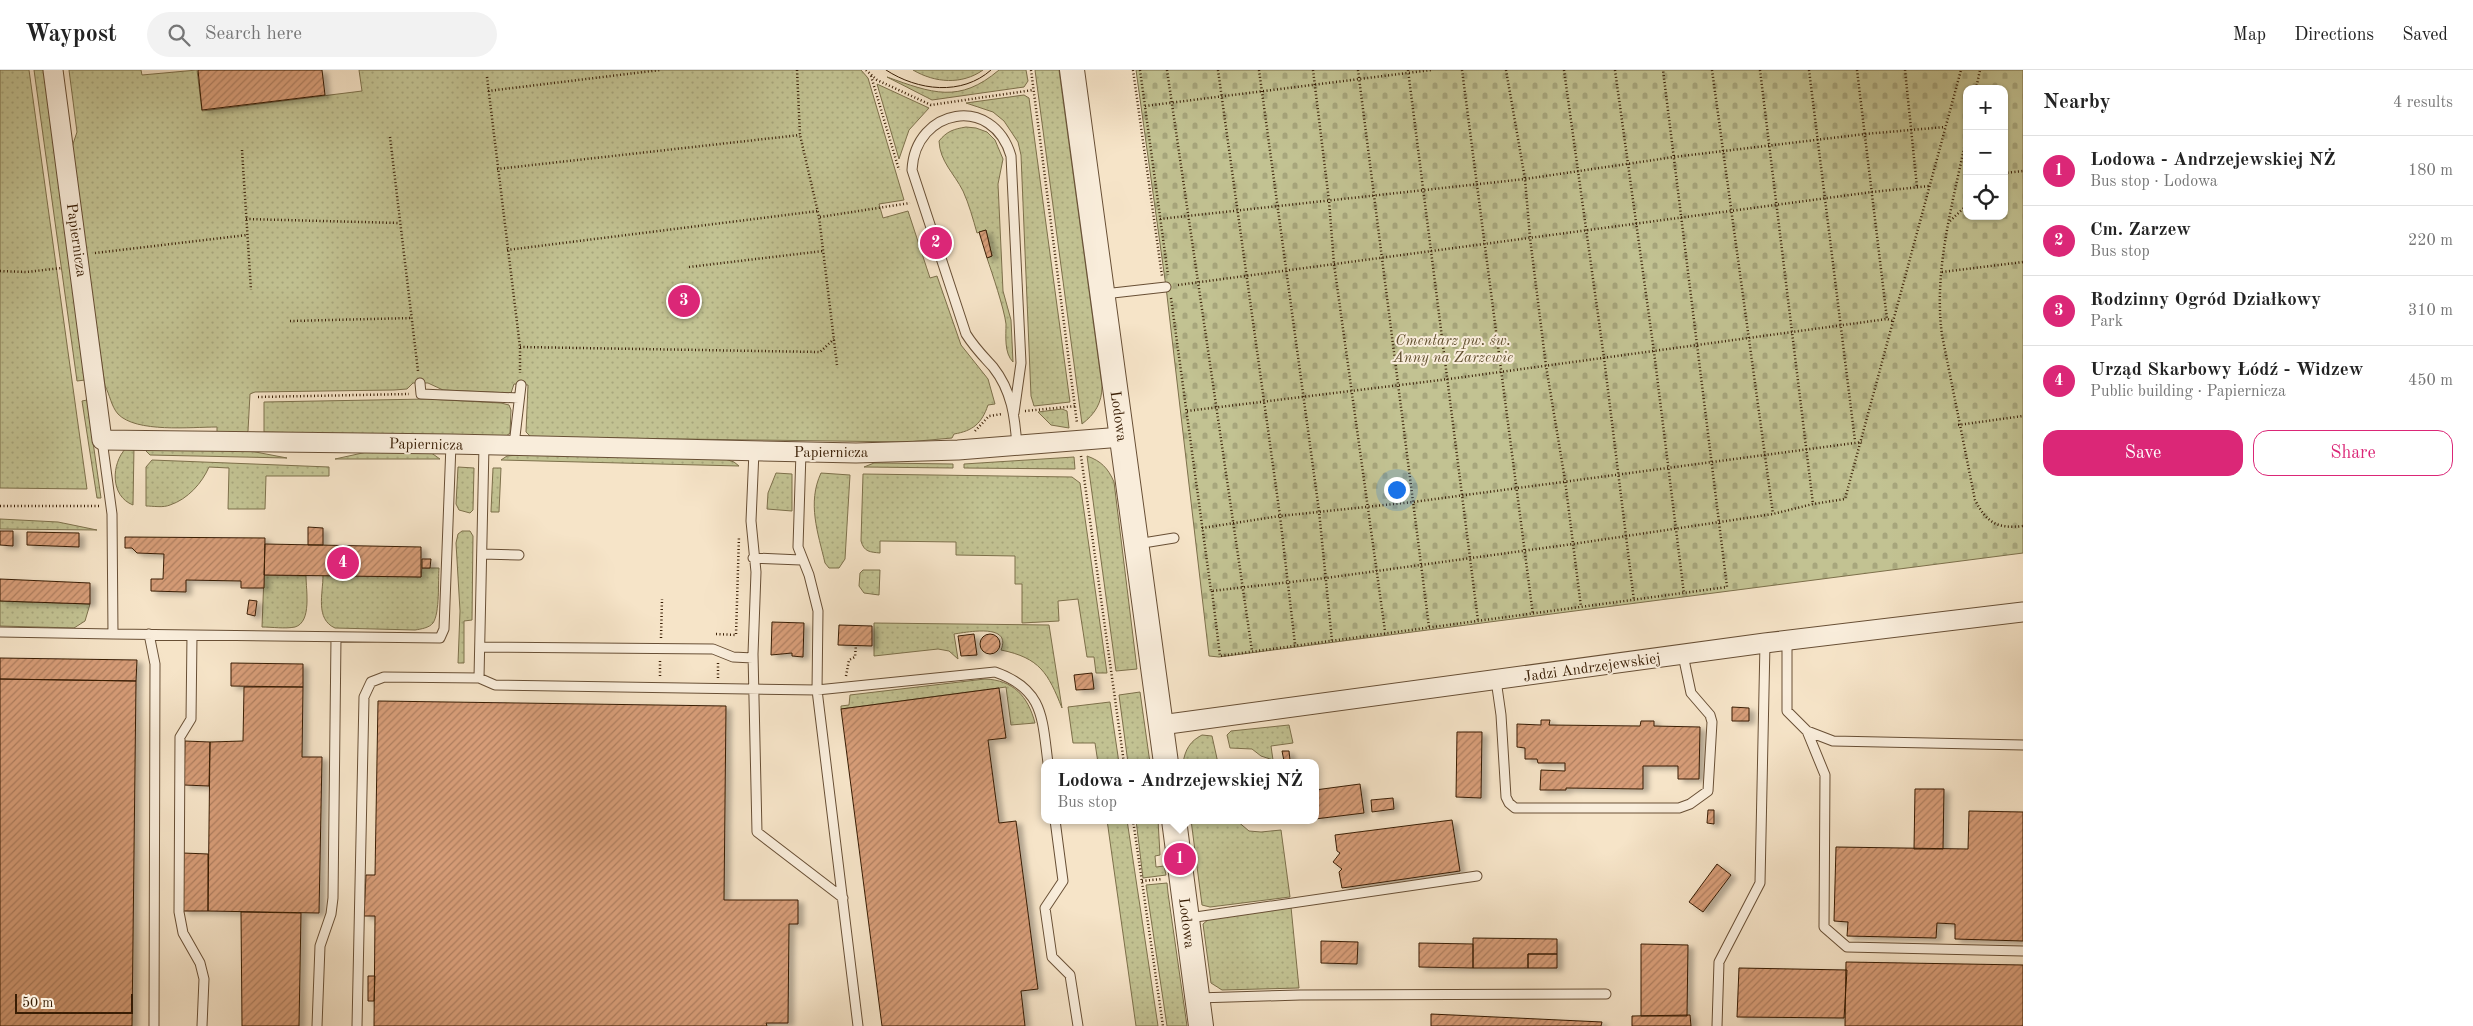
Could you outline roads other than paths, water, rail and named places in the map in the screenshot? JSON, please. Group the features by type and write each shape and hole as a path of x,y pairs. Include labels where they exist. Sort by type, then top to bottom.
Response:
{"street":[{"name":"Papiernicza","path":"53,70 80,260 102,440 514,445 801,452 958,450 1122,437"},
{"name":"Lodowa","path":"1072,70 1165,759"},
{"name":"Jadzi Andrzejewskiej","path":"1160,726 1683,654 2023,612"},
{"name":"Lodowa","path":"1174,824 1201,1026"}],"lane":[{"path":"1014,412 1021,363 1011,156 1007,141 999,130 986,120 972,116 956,116 939,121 918,142 913,157 912,170 966,334 975,350 992,366 1006,386 1014,412 1017,446"},
{"path":"1103,295 1166,287"},
{"path":"420,383 421,394 519,398"},
{"path":"514,445 521,385"},
{"path":"102,440 111,506 112,634"},
{"path":"0,632 440,638 443,634 451,444"},
{"path":"480,678 484,445"},
{"path":"754,451 751,521 753,558 756,572 753,688 757,832 843,898"},
{"path":"801,452 797,537 801,560 809,575 818,611 817,690 858,1026"},
{"path":"1136,544 1174,538"},
{"path":"482,554 519,555"},
{"path":"753,558 801,560"},
{"path":"149,634 155,664 154,1026"},
{"path":"192,635 191,719 180,737 179,912 183,933 200,963 204,979 202,1026"},
{"path":"318,1026 320,946 331,914 333,898 336,638"},
{"path":"1787,641 1787,710 1807,731 1825,775 1824,927 1847,947 2023,951"},
{"path":"1718,1026 1719,962 1760,882 1765,644"},
{"path":"480,646 713,649 728,656 753,658"},
{"path":"1496,680 1501,715 1506,797 1515,808 1678,808 1690,804 1708,791 1712,722 1710,715 1691,692 1683,654"},
{"path":"357,1026 364,697 370,682 384,677 480,678 495,684 817,690 995,672 1025,686 1038,704 1047,759"},
{"path":"1807,731 1833,741 2023,746"},
{"path":"1056,824 1063,882 1044,908 1052,958 1070,975 1078,1026"},
{"path":"1186,918 1477,876"},
{"path":"1197,998 1300,995 1606,994"}],"tram line":[{"path":"886,70 912,83 940,88 967,84 991,70"}],"place":[{"name":"Cm. Zarzew","path":"936,243"},
{"name":"Rodzinny Ogród Działkowy","path":"684,301"},
{"name":"Urząd Skarbowy Łódź - Widzew","path":"343,563"},
{"name":"Lodowa - Andrzejewskiej NŻ","path":"1180,859"}],"park label":[{"name":"Cmentarz pw. św. Anny na Zarzewie","path":"1453,348"}]}
